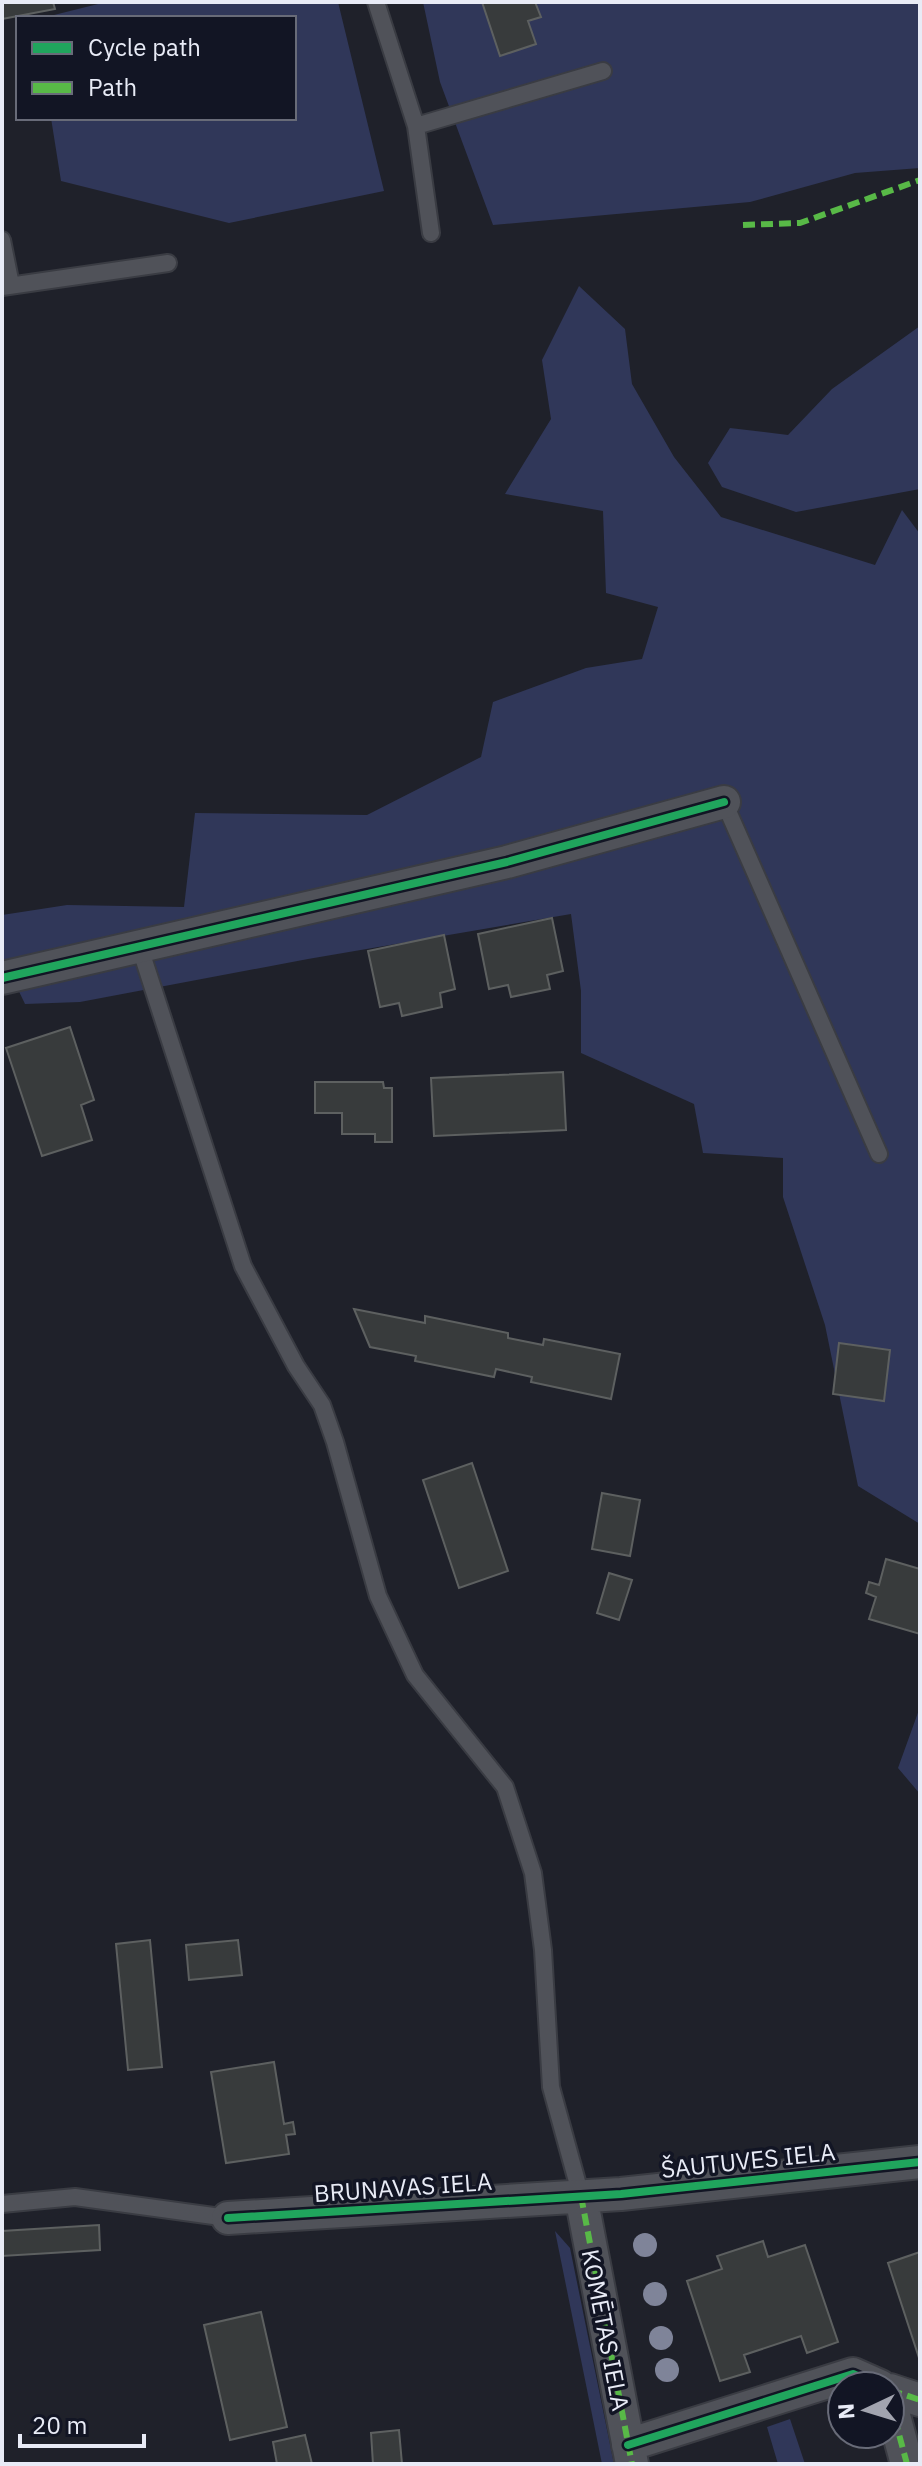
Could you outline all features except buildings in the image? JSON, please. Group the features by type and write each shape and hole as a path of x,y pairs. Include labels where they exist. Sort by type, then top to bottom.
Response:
{"street":[{"path":"2,978 507,862 724,802"},
{"name":"ŠAUTUVES IELA","path":"581,2196 920,2162"},
{"name":"BRUNAVAS IELA","path":"228,2218 581,2196"},
{"name":"KOMĒTAS IELA","path":"581,2196 630,2455"},
{"path":"630,2455 826,2384"}],"lane":[{"path":"376,2 416,126 431,233"},
{"path":"416,126 603,71"},
{"path":"2,240 6,286 168,263"},
{"path":"724,802 879,1154"},
{"path":"140,948 243,1266 296,1366 322,1405 378,1596 415,1675 505,1787 533,1873 543,1950 551,2087 581,2196"},
{"path":"2,2204 75,2197 228,2218"}],"shaded area":[{"path":"106,2 338,2 384,191 229,223 61,181 51,120 296,120 296,16 50,16"},
{"path":"423,2 920,2 920,168 855,173 750,202 493,225 440,82"},
{"path":"579,286 625,329 632,384 674,457 721,517 875,565 902,510 920,534 920,1524 858,1486 825,1325 783,1197 783,1158 703,1153 694,1104 581,1053 581,991 571,914 80,1002 25,1004 14,981 2,975 2,915 67,905 184,907 195,813 367,815 481,757 493,702 586,668 642,659 658,607 606,593 603,511 505,494 551,419 542,360"},
{"path":"920,326 920,489 796,512 722,487 708,463 730,428 788,435 832,389"},
{"path":"920,1707 920,1794 898,1768"},
{"path":"555,2231 570,2248 614,2464 602,2464"},
{"path":"790,2419 805,2464 778,2464 767,2427"}],"marked path":[{"path":"743,225 800,223 920,180"},
{"path":"581,2196 632,2464"},
{"path":"906,2395 920,2400"},
{"path":"903,2450 907,2464"}],"cycle path":[{"path":"2,978 507,862 724,802"},
{"path":"228,2218 621,2194 920,2162"},
{"path":"628,2445 826,2383"}]}
